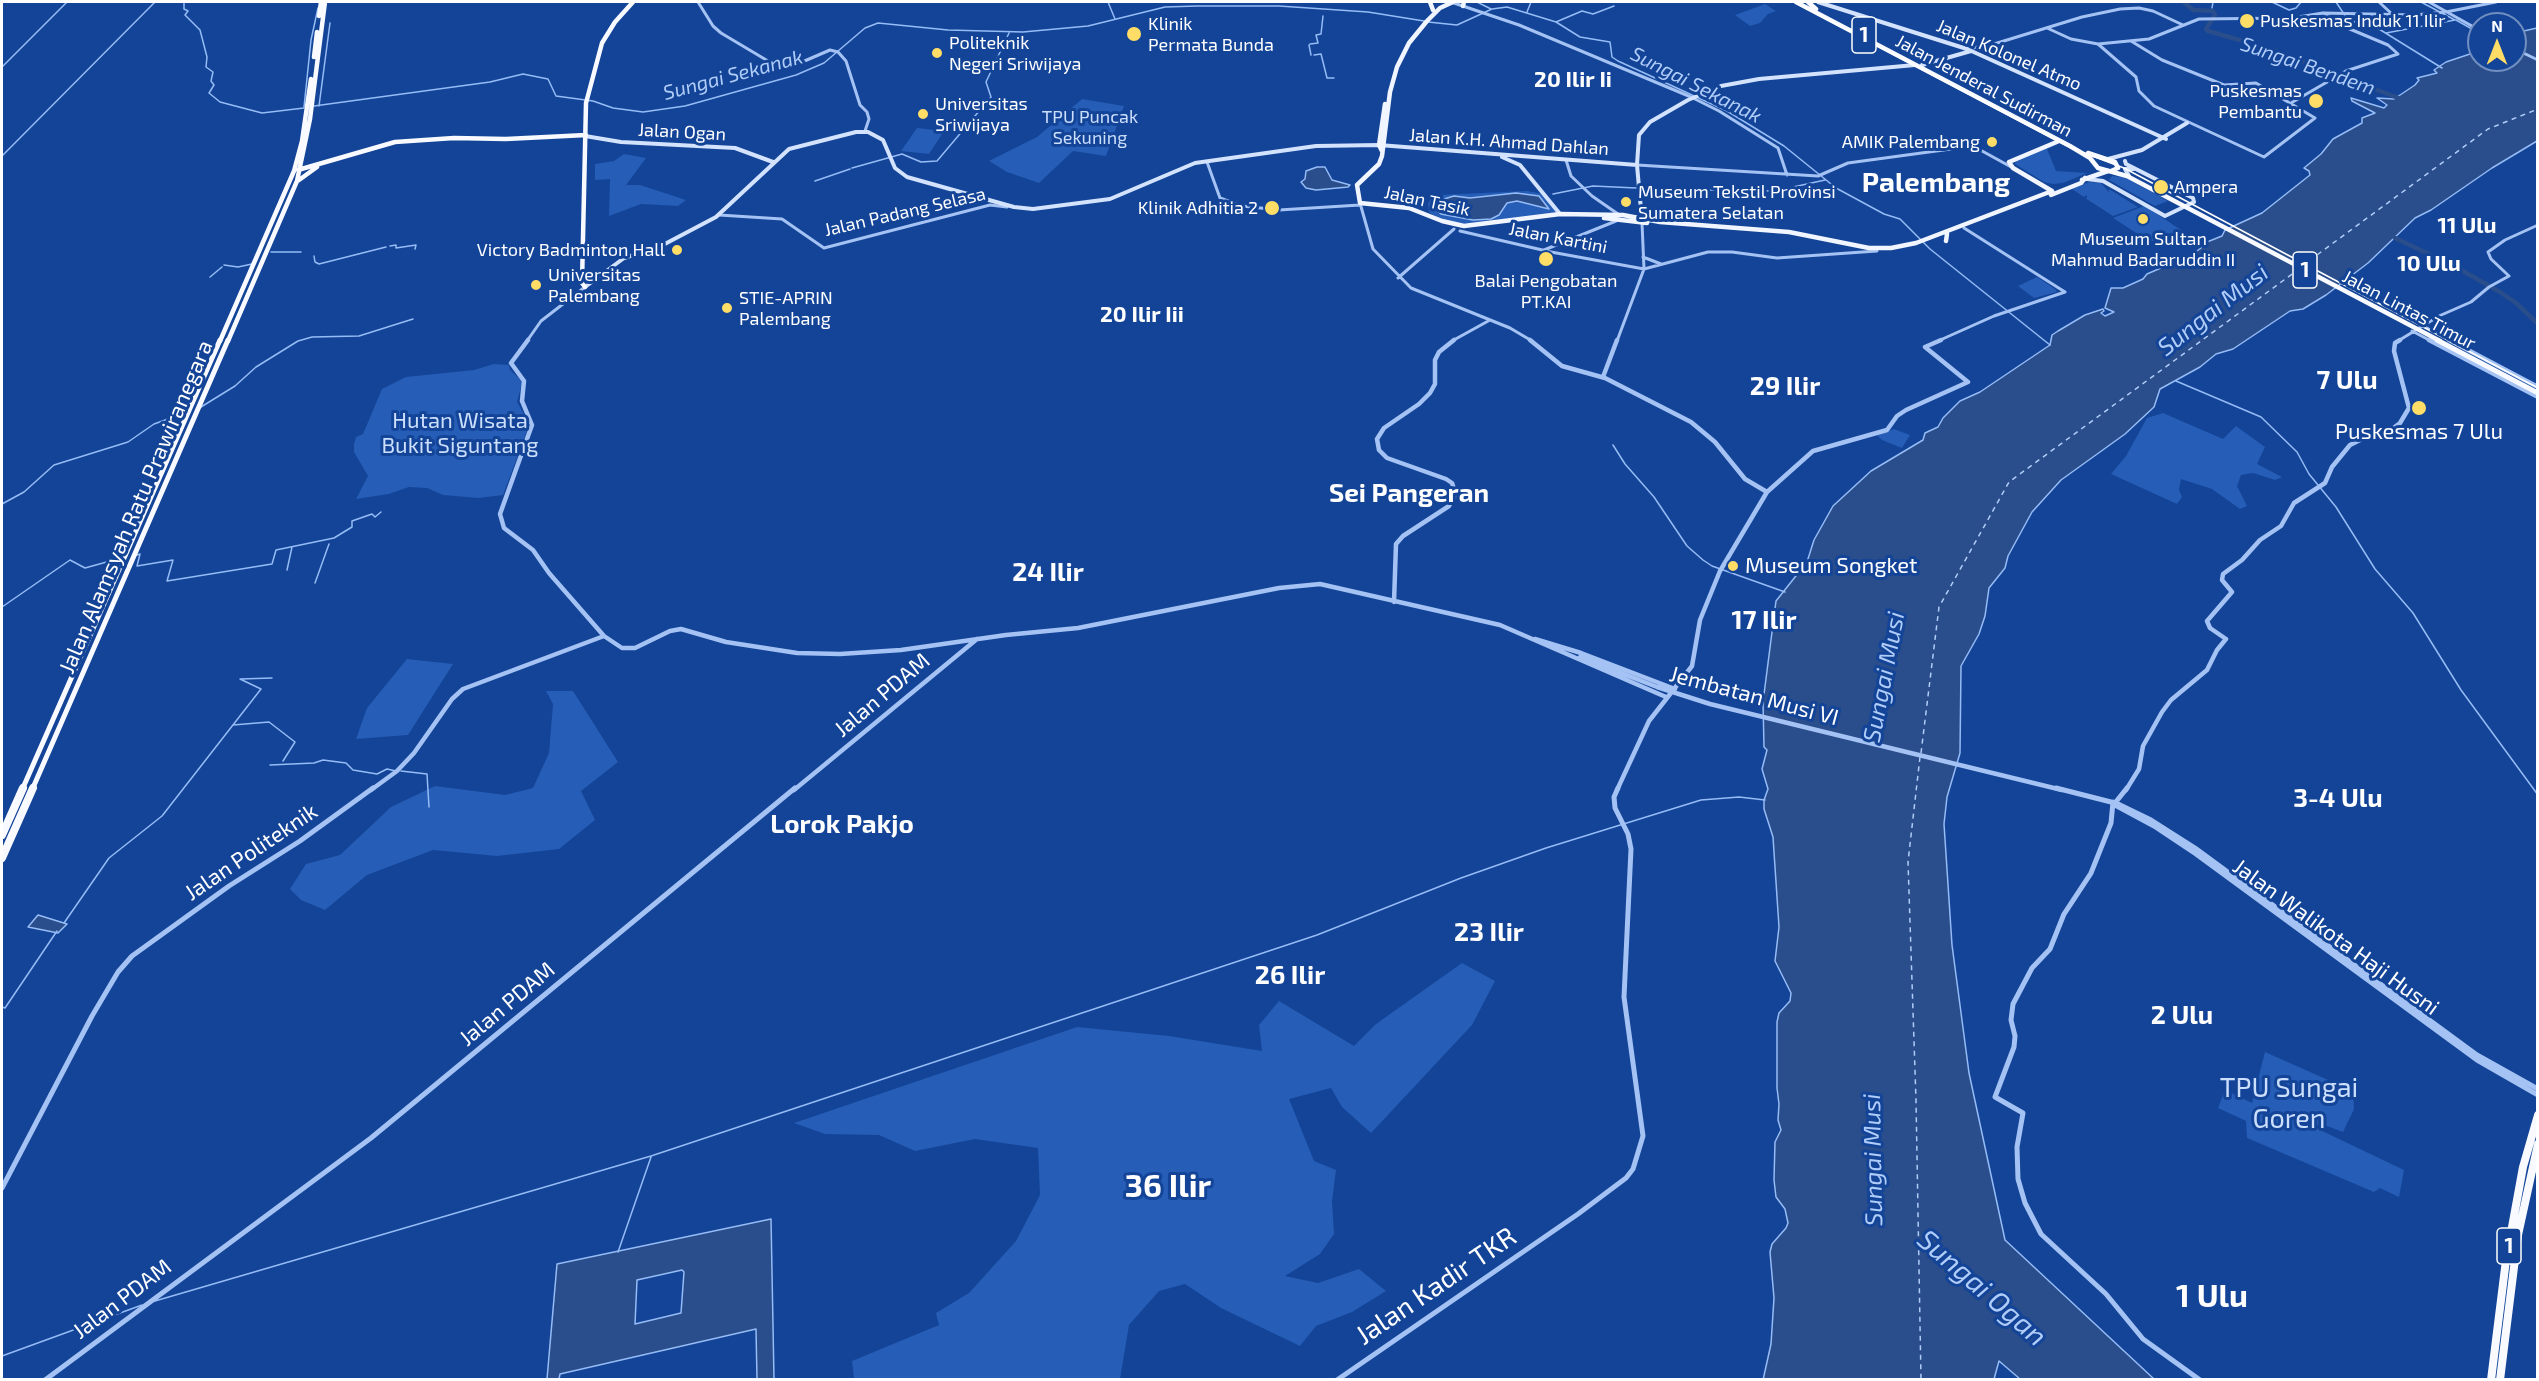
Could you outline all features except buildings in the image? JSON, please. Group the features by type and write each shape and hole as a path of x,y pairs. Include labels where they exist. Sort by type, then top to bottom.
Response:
{"highway":[{"path":"284,193 301,169 303,159 321,2"},
{"path":"309,108 325,2"},
{"path":"586,286 582,283 588,100 602,43 615,22 634,2"},
{"name":"Jalan Jenderal Sudirman","path":"1796,2 1920,64 2090,158 2094,164 2108,171"},
{"name":"Jalan Jenderal Sudirman","path":"1808,2 1830,17 2091,154 2118,165"},
{"name":"Jalan Alamsyah Ratu Prawiranegara","path":"2,858 131,557 190,409 294,171 309,108"},
{"path":"567,135 586,135"},
{"path":"294,171 395,142 454,138 506,139 586,135"},
{"path":"586,135 584,283 586,286"},
{"path":"303,159 311,164 324,162"},
{"path":"295,185 305,174 337,159"},
{"path":"2094,164 2097,159 2106,159"},
{"path":"2108,171 2116,170 2118,165"},
{"name":"Jalan Lintas Timur","path":"2118,165 2129,176 2538,392"},
{"name":"Jalan Alamsyah Ratu Prawiranegara","path":"2,835 123,564 131,557 199,409 301,169"},
{"name":"Jalan Lintas Timur","path":"2108,171 2127,176 2155,190"},
{"path":"585,274 599,275"},
{"path":"41,749 50,749"},
{"name":"1","path":"2491,1380 2506,1260 2523,1167 2538,1115"},
{"name":"1","path":"2500,1380 2518,1235 2538,1144"}],"main road":[{"path":"1430,2 1433,10"},
{"path":"1360,204 1357,188 1362,179 1379,164 1390,92 1397,67 1424,21 1433,10 1448,2"},
{"path":"1424,21 1448,2"},
{"name":"Jalan Kolonel Atmo","path":"1818,2 1837,6 1971,50 2165,138"},
{"path":"1823,2 1857,13"},
{"path":"1642,221 1637,141 1643,128 1693,97 1721,86 1829,71 1920,64 1971,50"},
{"path":"2118,165 2188,124"},
{"path":"586,286 624,258 661,246 719,215 733,198 754,184 783,153 798,146 865,131 883,140 899,173 907,177 1020,208 1033,209 1110,199 1190,165 1316,146 1382,144"},
{"name":"Jalan Ogan","path":"586,135 621,142 735,148 773,162"},
{"path":"2051,191 2013,168 2009,162 2059,141"},
{"name":"Jalan K.H. Ahmad Dahlan","path":"1382,144 1637,165"},
{"name":"Jalan Jenderal Sudirman","path":"2091,154 2094,164"},
{"path":"1498,155 1520,165 1560,214"},
{"path":"1520,165 1519,159 1524,157"},
{"path":"2106,159 2127,159"},
{"path":"2085,178 2103,181 2163,212 2190,200 2133,168 2127,159"},
{"path":"2092,176 2096,171 2094,164"},
{"path":"2098,174 2165,216 2194,202 2193,198 2133,168 2125,169 2129,176"},
{"path":"2041,183 2062,186 2108,171"},
{"path":"1926,241 2067,189 2081,183 2085,178"},
{"path":"1854,247 1887,249 1926,241 2051,191 2067,189"},
{"path":"990,199 994,205"},
{"name":"Jalan Tasik","path":"1360,204 1409,208 1442,221 1469,225 1560,214 1610,217"},
{"path":"1610,217 1639,215 1641,210"},
{"path":"1630,216 1642,221"},
{"path":"1610,217 1763,231 1877,250 1899,250 1918,243"},
{"path":"1946,241 1947,234"}],"street":[{"path":"698,2 713,26 721,33 768,61 793,66 835,51 846,61 860,105 867,112 869,119 865,131"},
{"path":"1448,2 1463,5 1473,11 1693,97 1778,148 1787,175"},
{"path":"2138,2 2139,8"},
{"path":"2379,2 2392,15"},
{"path":"2429,2 2467,23"},
{"path":"2472,2 2480,6"},
{"path":"2047,28 2071,39 2098,44 2153,38 2199,19 2292,18 2323,12 2392,15 2441,13 2496,2"},
{"path":"1971,50 2088,15 2139,8 2153,11 2183,25"},
{"path":"2291,103 2341,74 2397,55 2398,52 2323,12"},
{"path":"2098,44 2136,77 2139,90 2148,101 2188,124 2264,157 2315,118 2256,83 2224,85 2162,60 2131,41"},
{"path":"1637,165 1818,176 1848,163 1973,146 2013,168"},
{"path":"1551,249 1610,217 1568,172 1566,160"},
{"path":"1207,162 1220,198 1242,206 1279,210 1360,204 1369,243 1398,278 1411,288 1529,338 1562,366 1604,377 1697,426 1715,442 1745,479 1767,492"},
{"name":"Jalan Padang Selasa","path":"719,215 782,219 824,248 994,205 1033,209"},
{"path":"1442,221 1458,229"},
{"path":"1604,377 1644,269 1642,221"},
{"path":"1398,278 1449,232 1469,225"},
{"path":"2200,1380 2142,1339 2106,1294 2048,1242 2037,1227 2022,1194 2018,1179 2017,1147 2023,1113 1995,1097 2014,1047 2015,1037 2011,1020 2013,1004 2032,969 2050,949 2061,921 2091,873 2111,823 2114,804 2139,769 2143,746 2167,704 2208,668 2216,651 2226,639 2207,623 2207,619 2232,592 2222,580 2223,574 2242,560 2260,540 2281,526 2294,503 2323,484 2331,468 2346,449 2363,439 2386,434 2400,423 2409,408 2394,351 2397,342 2421,325 2463,306 2510,275 2489,256 2488,252 2538,225"},
{"path":"586,286 546,317 511,363 524,381 522,401 532,425 523,455 500,508 500,520 508,532 533,550 549,573 604,636 622,648 641,645 670,631 681,629 726,642 776,650 821,654 901,650 1078,628 1305,584 1326,585 1485,621 1533,639 1666,697 1675,689 1694,663 1700,620 1721,569 1767,492 1797,463 1813,452 1833,443 1887,430 1904,411 1968,382 1925,347 2003,313 2065,292 1963,227"},
{"name":"Jalan Kartini","path":"1458,229 1544,250 1551,249 1644,269"},
{"path":"1644,269 1708,252 1786,258 1854,247"},
{"path":"1644,257 1661,264"},
{"path":"1394,602 1396,544 1403,536 1449,506 1453,500 1454,489 1452,483 1446,479 1387,458 1379,450 1377,439 1384,428 1419,404 1431,392 1435,382 1434,360 1439,352 1455,339 1490,320"},
{"path":"2421,325 2538,392"},
{"path":"2412,331 2538,392"},
{"name":"Jalan Politeknik","path":"2,1188 92,1016 128,960 229,886 300,841 398,771 454,696 468,687 604,636"},
{"name":"Jalan PDAM","path":"45,1380 378,1133 978,639"},
{"path":"1533,639 1553,643 1675,689"},
{"name":"Jembatan Musi VI","path":"1533,639 1657,687 1710,704 2114,804"},
{"name":"Jalan Kadir TKR","path":"1337,1380 1558,1228 1626,1178 1637,1159 1641,1149 1643,1123 1626,1013 1626,942 1631,862 1628,834 1613,800 1646,726 1666,697"},
{"name":"Jalan Walikota Haji Husni","path":"2114,804 2151,819 2195,848 2477,1055 2538,1089"},
{"name":"Jalan Walikota Haji Husni","path":"2114,804 2154,826 2196,854 2477,1060 2538,1095"}],"green space":[{"path":"1765,4 1776,11 1768,14 1760,23 1750,26 1735,15"},
{"name":"TPU Puncak Sekuning","path":"1082,99 1124,106 1106,156 1073,151 1039,183 1007,172 989,161 1037,137"},
{"path":"917,128 944,131 929,154 901,151"},
{"path":"2057,144 2047,149 2056,171 2087,173 2063,183 2053,184 2044,182 2015,164 2016,160"},
{"path":"624,154 646,158 626,185 640,185 686,200 678,206 641,204 609,216 610,179 595,180 595,164 614,161"},
{"path":"2112,176 2124,177 2168,201 2155,206 2109,180"},
{"path":"2089,182 2101,183 2109,192 2109,189 2138,207 2113,216 2085,198 2087,195 2084,197 2072,189"},
{"path":"1527,191 1543,194 1558,213 1457,224 1436,217 1429,212 1428,204 1431,198 1439,195"},
{"path":"2144,206 2181,230 2150,242 2113,218"},
{"path":"2037,277 2057,292 2034,298 2018,286"},
{"name":"Hutan Wisata Bukit Siguntang","path":"494,364 509,365 510,370 522,383 517,402 528,421 528,428 503,495 478,498 443,495 427,488 409,487 389,494 356,499 368,476 354,452 354,444 356,437 363,434 382,389 406,377 474,370"},
{"path":"2163,413 2223,439 2236,426 2265,447 2257,464 2282,477 2275,480 2253,473 2241,475 2237,486 2247,506 2240,509 2212,489 2181,479 2179,490 2182,497 2177,504 2111,474 2126,456 2147,418"},
{"path":"1894,429 1910,435 1902,448 1882,440 1877,435"},
{"path":"407,659 453,664 408,735 356,739 367,708"},
{"path":"546,691 573,691 618,762 581,791 595,820 559,849 497,856 433,850 367,875 325,910 301,900 290,889 306,864 340,855 391,807 435,786 505,795 533,788 549,753 553,704"},
{"path":"1462,963 1495,981 1472,1025 1371,1133 1342,1107 1331,1088 1289,1099 1314,1161 1336,1170 1332,1201 1334,1234 1320,1254 1285,1276 1318,1283 1359,1269 1386,1291 1352,1312 1316,1326 1300,1346 1221,1308 1185,1284 1159,1291 1129,1325 1120,1379 854,1379 852,1361 939,1325 936,1313 969,1293 1016,1241 1040,1195 1038,1148 975,1139 915,1151 879,1135 825,1134 794,1123 1077,1027 1169,1036 1262,1051 1259,1025 1279,1001 1354,1046 1376,1024"},
{"name":"TPU Sungai Goren","path":"2265,1052 2353,1091 2354,1109 2343,1132 2319,1123 2316,1128 2404,1170 2399,1197 2380,1188 2374,1192 2247,1138 2246,1121 2218,1108 2225,1090 2252,1103"}],"water":[{"path":"2537,28 2537,141 2415,218 2368,263 2326,295 2303,309 2290,311 2233,349 2216,354 2200,367 2160,389 2154,407 2125,434 2061,480 2032,512 2008,556 2005,568 1989,588 1985,616 1979,634 1961,666 1960,753 1947,797 1944,824 1952,945 1969,1073 2005,1240 2154,1379 2020,1379 1999,1361 1994,1379 1763,1380 1771,1344 1774,1298 1770,1252 1772,1244 1788,1223 1785,1209 1776,1197 1774,1180 1775,1142 1781,1130 1778,1120 1777,1022 1779,1013 1790,1001 1791,993 1775,961 1779,927 1773,837 1764,809 1768,789 1762,769 1767,750 1764,747 1763,702 1776,601 1807,562 1814,540 1833,506 1871,471 1923,440 1925,433 1938,427 1943,418 1960,401 1980,392 2050,345 2052,335 2058,331 2085,315 2103,309 2101,313 2105,316 2114,312 2105,308 2111,288 2123,288 2143,279 2147,274 2193,254 2201,248 2202,244 2222,236 2225,230 2262,213 2310,175 2309,171 2304,168 2321,154 2333,139 2362,123 2362,118 2375,113 2352,101 2351,98 2384,108 2387,105 2377,98 2394,99 2415,85 2419,80 2417,78 2437,73 2434,70 2446,62 2467,55 2467,72 2527,72 2527,30"},
{"path":"1325,167 1332,180 1350,185 1316,190 1306,188 1301,182 1305,179 1306,171"},
{"path":"1516,193 1539,196 1549,209 1517,201 1507,203 1499,215 1491,219 1473,220 1441,214 1435,209 1434,202 1454,196 1470,198"},
{"path":"38,915 67,924 58,933 28,927"},
{"path":"771,1219 774,1379 757,1379 756,1329 560,1374 559,1379 547,1379 557,1264","holes":["682,1270 684,1272 681,1313 635,1324 637,1280"]}],"waterway":[{"path":"2,67 67,2"},
{"path":"2,156 155,2"},
{"name":"Sungai Sekanak","path":"184,2 184,9 188,11 185,15 200,30 207,57 206,67 213,72 211,81 214,85 209,93 220,102 262,113 304,108"},
{"path":"1108,2 1115,19"},
{"path":"1477,2 1491,9"},
{"path":"1527,12 1531,2"},
{"name":"Sungai Bendem","path":"2184,2 2193,10 2213,11 2215,15 2206,29 2208,31 2268,48 2406,101"},
{"path":"2212,8 2213,2 2217,2"},
{"path":"2243,2 2252,2"},
{"path":"2272,2 2289,10 2296,8 2301,2"},
{"path":"2336,2 2348,20 2379,29 2442,68"},
{"path":"2386,33 2455,20 2421,2"},
{"name":"Sungai Sekanak","path":"319,105 490,82 523,74 548,79 556,96 593,101 613,108 643,112 685,106 796,75 824,63 865,28 878,23 948,30 1023,32 1088,26 1165,7 1197,6 1279,6 1368,12 1424,21"},
{"path":"1556,22 1582,11 1593,14 1614,6"},
{"name":"Sungai Sekanak","path":"1428,22 1457,25 1492,9 1507,7 1556,22"},
{"path":"304,107 311,40 318,8"},
{"path":"1310,44 1318,43 1316,35 1321,34 1323,16"},
{"path":"2456,20 2467,26"},
{"name":"Sungai Sekanak","path":"1556,22 1580,37 1610,42 1612,57 1618,61 1727,111 1784,146 1836,188 1884,214 1900,219 1930,249 2050,345"},
{"path":"319,105 330,23"},
{"path":"852,168 902,154 921,162 937,161 991,97 986,82 1009,33"},
{"path":"1309,45 1311,55"},
{"path":"1314,55 1321,54 1327,78 1334,78"},
{"name":"Sungai Sekanak","path":"314,106 319,105"},
{"path":"815,181 850,169"},
{"path":"1641,189 1775,191 1825,180"},
{"path":"1553,194 1593,186 1636,188"},
{"path":"2395,238 2454,266 2500,292 2516,303 2538,324"},
{"path":"390,246 396,245 396,248 416,245 415,249"},
{"path":"314,256 315,262 319,264 386,247"},
{"path":"271,252 301,252"},
{"path":"224,265 238,267 252,264"},
{"path":"210,277 222,267"},
{"path":"201,407 235,386 256,367 298,341 312,337 359,336 413,319"},
{"path":"2176,381 2261,417 2297,452 2309,474 2336,507 2375,569 2413,613 2461,690 2538,795"},
{"path":"2,504 24,492 54,465 128,442 154,424 185,413"},
{"path":"1613,445 1625,464 1654,497 1687,546 1703,560 1712,566 1785,592"},
{"path":"137,555 140,554 137,566 173,560 167,581 272,564 276,550 334,538 352,527 352,521 372,514 375,517 381,512"},
{"path":"315,583 329,544"},
{"path":"287,570 292,547"},
{"path":"2,607 70,560 85,568 121,558"},
{"path":"64,923 109,858 162,816 261,689 240,679 272,678"},
{"path":"233,725 269,722 295,742 283,761"},
{"path":"270,765 314,763 323,760 346,763 353,770 377,774 387,769 396,771"},
{"path":"401,771 427,774 429,807"},
{"path":"155,1301 651,1156 1317,935 1461,878 1546,848 1701,800 1739,797 1765,800"},
{"path":"2,1007 5,1008 57,931"},
{"path":"618,1252 651,1157"},
{"path":"2,1356 142,1305"}],"ferry route":[{"path":"2302,266 2488,129 2538,109"},
{"path":"1921,753 1939,607 2009,482 2299,269"},
{"path":"1920,757 1908,862 1916,1100 1921,1380"}],"tram line":[{"path":"1794,2 2071,148 2124,168 2538,388"}],"place":[{"name":"Puskesmas Induk 11 Ilir","path":"2247,21"},
{"name":"Klinik Permata Bunda","path":"1134,34"},
{"name":"Politeknik Negeri Sriwijaya","path":"937,53"},
{"name":"Puskesmas Pembantu","path":"2316,101"},
{"name":"Universitas Sriwijaya","path":"923,114"},
{"name":"AMIK Palembang","path":"1992,142"},
{"name":"Ampera","path":"2161,187"},
{"name":"Museum Tekstil Provinsi Sumatera Selatan","path":"1626,202"},
{"name":"Klinik Adhitia 2","path":"1272,208"},
{"name":"Museum Sultan Mahmud Badaruddin II","path":"2143,219"},
{"name":"Victory Badminton Hall","path":"677,250"},
{"name":"Balai Pengobatan PT.KAI","path":"1546,259"},
{"name":"Universitas Palembang","path":"536,285"},
{"name":"STIE-APRIN Palembang","path":"727,308"},
{"name":"Puskesmas 7 Ulu","path":"2419,408"},
{"name":"Museum Songket","path":"1733,566"}],"district":[{"name":"20 Ilir Ii","path":"1573,80"},
{"name":"Palembang","path":"1936,183"},
{"name":"11 Ulu","path":"2467,226"},
{"name":"10 Ulu","path":"2429,264"},
{"name":"20 Ilir Iii","path":"1142,315"},
{"name":"7 Ulu","path":"2347,380"},
{"name":"29 Ilir","path":"1785,386"},
{"name":"Sei Pangeran","path":"1409,493"},
{"name":"24 Ilir","path":"1048,572"},
{"name":"17 Ilir","path":"1764,620"},
{"name":"3-4 Ulu","path":"2338,798"},
{"name":"Lorok Pakjo","path":"842,824"},
{"name":"23 Ilir","path":"1489,932"},
{"name":"26 Ilir","path":"1290,975"},
{"name":"2 Ulu","path":"2182,1015"},
{"name":"36 Ilir","path":"1168,1186"},
{"name":"1 Ulu","path":"2212,1296"}],"water label":[{"name":"Sungai Musi","path":"2213,310"},
{"name":"Sungai Musi","path":"1884,677"},
{"name":"Sungai Musi","path":"1873,1160"},
{"name":"Sungai Ogan","path":"1982,1288"}]}
